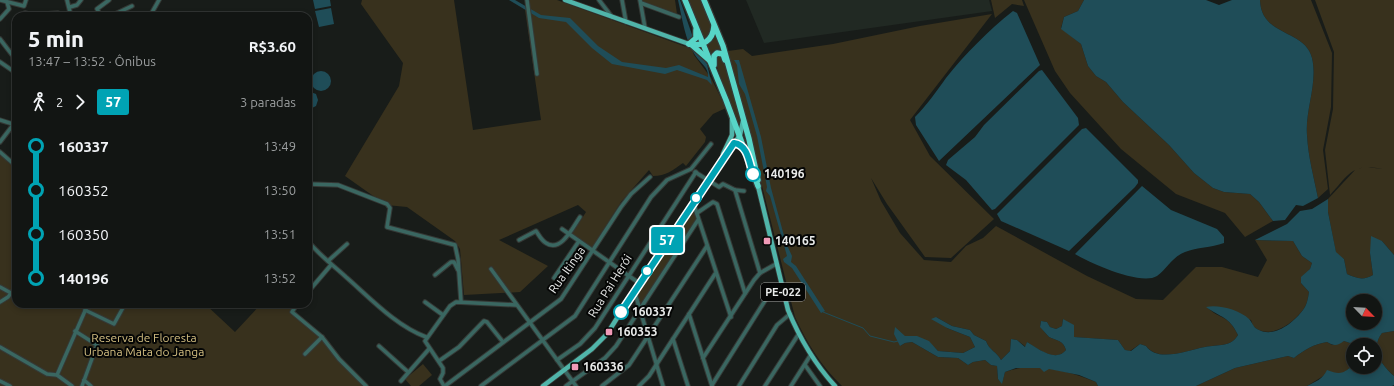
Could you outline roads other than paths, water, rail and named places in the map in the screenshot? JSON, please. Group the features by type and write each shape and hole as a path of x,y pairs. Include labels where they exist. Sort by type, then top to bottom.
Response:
{"highway":[{"name":"PE-022","path":"704,0 723,46 732,75 757,172 758,186"},
{"name":"PE-022","path":"685,1 732,113 758,186"},
{"path":"689,44 704,44 713,34 714,24"},
{"path":"695,26 696,45"},
{"path":"689,44 696,45 712,63"},
{"path":"726,100 714,63 714,56 717,52 721,53 724,57 732,75"},
{"path":"734,143 741,145 746,151"}],"main road":[{"path":"565,0 689,44"},
{"path":"718,164 732,135 732,113"},
{"path":"543,386 564,371 602,339 718,164 740,134 743,119"},
{"name":"PE-022","path":"758,186 782,290 790,314 798,335 810,356 834,386"}],"street":[{"path":"0,0 24,6"},
{"path":"25,12 24,6 26,0"},
{"path":"67,0 71,12"},
{"path":"70,7 77,5 81,0"},
{"path":"99,12 97,9 109,0"},
{"path":"152,12 159,0"},
{"path":"527,0 537,74"},
{"path":"599,0 612,17"},
{"path":"622,0 626,22"},
{"path":"641,1 679,17"},
{"path":"641,1 645,28"},
{"path":"0,19 10,9 7,2"},
{"path":"119,12 132,6"},
{"path":"0,39 12,55"},
{"path":"0,62 12,70"},
{"path":"0,120 12,124"},
{"path":"0,142 12,128"},
{"path":"481,386 575,316 656,192 670,178 691,169 711,144"},
{"path":"0,152 12,162"},
{"path":"691,169 719,187 723,184 735,190 744,190"},
{"name":"Rua Pai Herói","path":"557,360 580,344 590,334 696,172"},
{"name":"Rua Itinga","path":"444,386 561,299 627,199 650,177"},
{"path":"312,184 338,185 387,204 390,208 387,227 456,246 461,302"},
{"path":"735,190 760,273"},
{"path":"693,202 730,317"},
{"path":"697,213 713,202 717,204 745,293"},
{"path":"519,240 536,231 543,240 553,246 569,234 580,217"},
{"path":"566,386 611,354 698,220"},
{"path":"562,229 639,283"},
{"path":"554,278 579,241"},
{"path":"328,262 347,244"},
{"path":"312,245 328,262 393,317 416,333 426,337"},
{"path":"602,386 629,365 707,246"},
{"path":"435,275 451,262 454,262 459,273"},
{"path":"703,358 745,293 760,273 776,264"},
{"path":"312,288 332,265"},
{"path":"491,269 576,386"},
{"path":"639,386 657,364 715,274"},
{"path":"0,287 11,293 0,302"},
{"path":"634,290 663,386"},
{"path":"712,386 766,299 782,290"},
{"path":"425,302 443,315"},
{"path":"444,386 440,379 443,370 439,361 426,344 426,337 450,306 456,302 516,305"},
{"path":"57,375 85,310 114,324 123,308"},
{"path":"292,308 291,310 294,314 322,337 339,359 366,386"},
{"path":"689,314 712,386"},
{"path":"739,386 774,330 790,314"},
{"path":"439,361 459,347 484,321 487,322 503,342"},
{"path":"76,331 97,344 82,386"},
{"path":"765,386 798,335"},
{"path":"305,354 322,337"},
{"path":"673,338 688,386"},
{"path":"379,346 408,372"},
{"path":"0,347 47,374 57,375 72,386"},
{"path":"401,381 429,349"},
{"path":"793,385 810,356"},
{"path":"805,365 819,385"},
{"path":"84,380 91,386"},
{"path":"0,381 10,386"}],"water":[{"path":"313,0 330,0 331,6 315,9"},
{"path":"509,0 515,0 541,15 570,18 598,46 622,62 666,68 679,65 708,77 707,70 695,55 689,43 684,29 678,0 680,0 698,52 707,64 712,85 707,80 677,70 665,74 612,64 592,48 566,22 539,18"},
{"path":"1084,0 1206,0 1219,5 1232,0 1260,0 1262,12 1268,21 1275,27 1301,42 1308,49 1312,58 1313,87 1308,116 1307,135 1318,198 1303,206 1296,205 1285,220 1273,221 1259,202 1250,194 1224,192 1213,188 1194,173 1169,145 1123,102 1106,82 1096,76 1088,66 1081,44 1061,29 1064,17 1078,11"},
{"path":"331,8 334,24 319,27 315,11"},
{"path":"1013,11 1017,13 1040,65 939,161 916,125 915,117 969,51"},
{"path":"734,60 739,60 761,137 771,188 786,243 792,256 791,262 796,266 825,311 821,313 792,268 784,262 783,259 787,256 770,196 766,191 767,187 757,136 745,94 739,84 737,65"},
{"path":"1042,70 1078,118 1079,125 995,209 992,210 966,180 946,165 948,160 975,137 984,125 1039,71"},
{"path":"317,72 325,72 330,77 330,85 325,90 317,90 312,85 312,77"},
{"path":"312,92 316,94 318,100 316,106 312,108"},
{"path":"1086,128 1138,180 1135,187 1069,251 1001,221 997,214 1082,129"},
{"path":"1142,186 1171,210 1217,229 1224,237 1224,243 1194,249 1180,254 1161,273 1157,276 1149,278 1128,276 1103,268 1075,254"},
{"path":"1328,199 1328,212 1336,252 1344,259 1347,274 1357,278 1366,278 1373,275 1370,253 1371,236 1382,241 1394,255 1394,331 1382,333 1380,338 1346,338 1346,342 1344,341 1336,345 1327,342 1318,344 1305,350 1294,358 1288,356 1235,368 1196,386 1098,386 1096,382 1079,375 1049,369 1044,372 1040,368 1016,368 1005,372 1002,384 998,379 997,366 991,365 985,360 973,362 968,365 958,358 938,357 912,342 905,343 900,346 894,334 895,327 905,336 917,336 929,341 938,351 963,353 975,347 970,337 947,328 931,319 936,317 952,326 970,330 974,335 986,341 989,347 1001,360 1010,351 1011,339 1017,340 1025,347 1027,342 1041,351 1052,355 1062,354 1066,350 1065,347 1057,340 1049,337 1040,327 1041,321 1047,322 1050,327 1056,329 1062,326 1063,319 1074,325 1074,337 1118,340 1125,350 1131,351 1140,344 1146,346 1151,351 1165,355 1210,346 1223,345 1235,339 1238,335 1231,324 1206,307 1217,306 1229,308 1249,319 1257,329 1265,332 1278,330 1289,324 1303,310 1309,292 1301,283 1301,277 1310,269 1312,263 1302,256 1293,241 1255,240 1287,224 1300,211 1312,209"},
{"path":"1382,363 1394,376 1394,385 1307,386 1321,378 1327,370 1335,373 1346,371 1346,374 1382,374"}],"waterway":[{"path":"823,312 863,328 870,336 894,342 898,341"}],"place":[{"name":"140196","path":"753,174"},
{"name":"140165","path":"767,241"},
{"name":"160337","path":"621,312"},
{"name":"160353","path":"609,332"},
{"name":"160336","path":"575,367"}],"park label":[{"name":"Reserva de Floresta Urbana Mata do Janga","path":"144,345"}]}
